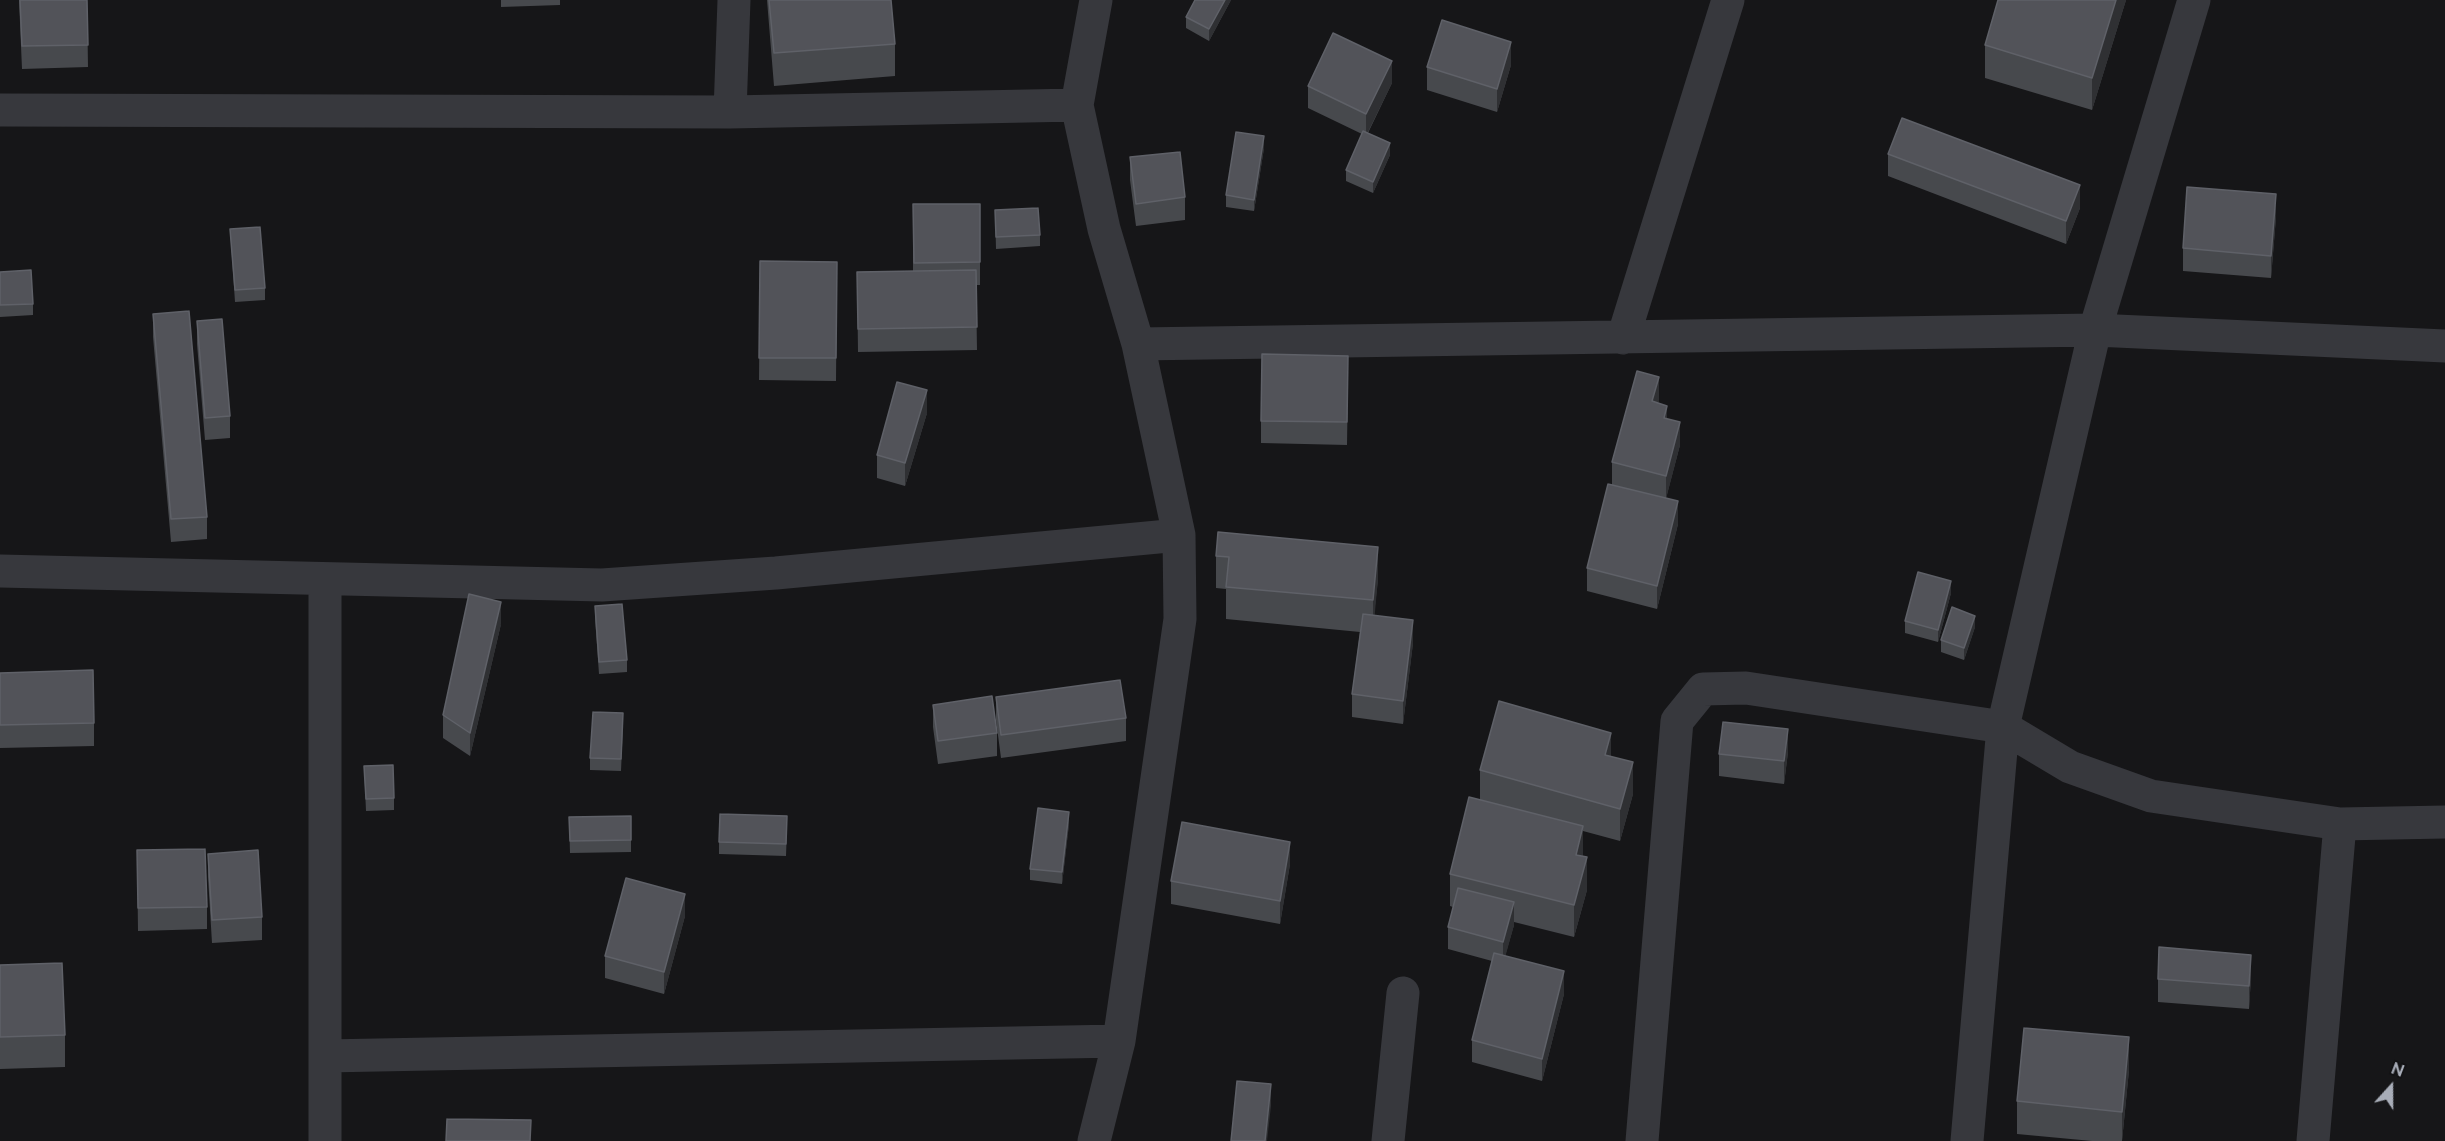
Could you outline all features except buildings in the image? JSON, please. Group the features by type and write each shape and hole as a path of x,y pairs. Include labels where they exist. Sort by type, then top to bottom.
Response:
{"street":[{"path":"730,112 734,0"},
{"path":"1094,1141 1119,1041 1180,619 1179,535 1138,344 1104,229 1077,105 1096,0"},
{"path":"1623,338 1728,0"},
{"path":"1967,1141 2003,727 2095,330 2194,0"},
{"path":"0,110 730,112 1077,105"},
{"path":"1138,344 2095,330 2445,346"},
{"path":"0,571 602,585 776,573 1179,535"},
{"path":"325,579 325,1141"},
{"path":"1642,1141 1677,721 1702,689 1746,688 2003,727 2070,767 2151,796 2340,824 2443,816"},
{"path":"2313,1141 2340,824"},
{"path":"1388,1141 1403,993"},
{"path":"326,1056 1119,1041"}]}
